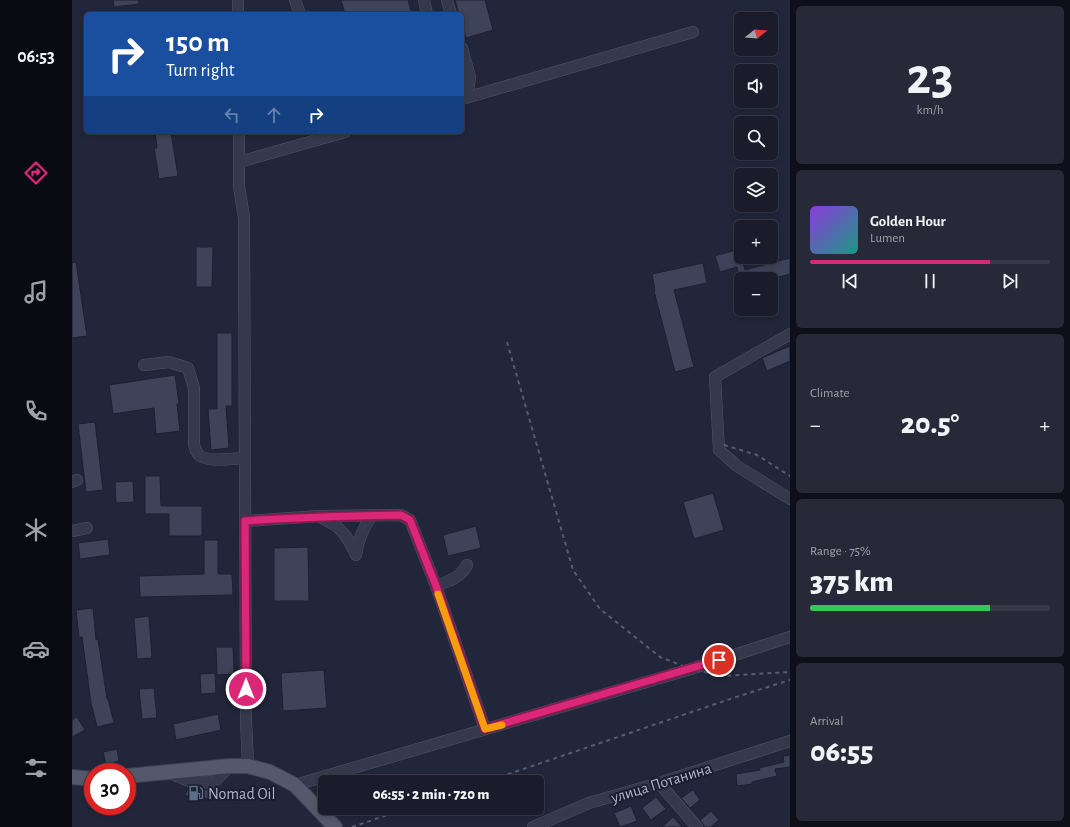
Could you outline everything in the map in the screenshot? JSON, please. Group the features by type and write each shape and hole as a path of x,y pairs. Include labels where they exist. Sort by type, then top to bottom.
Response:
{"main road":[{"path":"136,775 230,766 248,766 270,772 295,785 335,827"},
{"path":"72,777 84,778"}],"street":[{"path":"238,0 239,12"},
{"path":"295,0 299,12"},
{"path":"424,0 427,12"},
{"path":"447,0 450,12"},
{"path":"464,98 693,32"},
{"path":"464,55 470,77 464,98"},
{"path":"239,134 239,186 244,218 246,720 248,766"},
{"path":"239,162 338,134"},
{"path":"790,334 715,377 719,450 737,466 790,499"},
{"path":"144,365 169,362 188,368 194,388 194,444 196,452 202,458 214,460 245,458"},
{"path":"245,521 320,516 372,515 401,515 410,520 436,586 485,729"},
{"path":"320,516 333,523 341,530 356,554 364,526 372,515"},
{"path":"72,531 87,528"},
{"path":"436,586 457,577 464,571 467,565"},
{"path":"295,785 691,669 790,637"},
{"name":"улица Потанина","path":"533,827 589,804 659,783 790,740"},
{"path":"659,783 697,827"}],"building":[{"path":"113,0 139,0 139,4 114,7"},
{"path":"341,0 408,0 411,12 344,12"},
{"path":"455,0 485,0 493,30 466,38 464,32 464,12 458,12"},
{"path":"155,134 171,134 178,176 159,179 154,148 157,148"},
{"path":"196,247 213,247 212,287 196,287"},
{"path":"734,250 734,264 743,264 745,270 768,264 778,264 778,261 790,258 790,274 778,277 778,272 738,272 737,267 720,272 715,256"},
{"path":"76,262 87,336 72,338 72,263"},
{"path":"703,263 707,283 674,290 694,367 675,372 654,291 652,274"},
{"path":"217,333 232,333 232,406 226,406 229,448 211,450 208,409 217,409"},
{"path":"790,346 790,361 767,371 762,358"},
{"path":"175,375 179,404 177,404 180,431 156,434 154,408 113,414 109,385"},
{"path":"95,422 103,490 86,492 78,424"},
{"path":"145,476 160,476 161,506 202,506 202,536 169,536 169,514 145,514"},
{"path":"133,481 134,502 116,503 115,482"},
{"path":"713,493 724,530 694,539 683,502"},
{"path":"476,526 481,548 448,556 443,535"},
{"path":"108,539 110,555 80,559 78,543"},
{"path":"204,540 218,540 218,574 232,574 233,595 140,597 139,576 204,574"},
{"path":"308,547 309,601 274,601 274,548"},
{"path":"93,608 96,640 98,639 107,699 114,723 97,727 91,703 82,637 79,637 76,610"},
{"path":"149,616 152,658 137,659 134,618"},
{"path":"216,647 233,647 234,674 217,675"},
{"path":"324,670 327,708 283,711 281,673"},
{"path":"215,673 216,693 201,694 200,674"},
{"path":"154,688 157,718 142,719 139,689"},
{"path":"218,714 221,730 176,740 173,724"},
{"path":"77,717 85,730 72,737 72,720"},
{"path":"117,749 119,761 106,763 103,752"},
{"path":"790,755 790,767 775,769 777,776 752,782 752,784 737,786 736,774 760,770 759,768 784,762 783,756"},
{"path":"188,788 201,790 216,789 214,797 196,800 185,795"},
{"path":"693,790 700,800 690,808 681,798"},
{"path":"656,797 666,809 651,820 642,808"},
{"path":"631,806 637,821 620,827 614,813"},
{"path":"711,811 719,820 711,827 705,827 700,820"},
{"path":"673,817 682,827 662,827"}],"railway":[{"path":"507,342 573,570 600,609 660,657 691,669 722,676 790,672"},
{"path":"724,445 757,455 790,476"},
{"path":"506,775 790,680"},
{"path":"352,827 387,815"}],"slow traffic":[{"path":"438,594 485,729 502,725"}],"place":[{"name":"Nomad Oil","path":"196,793"}],"route":[{"path":"246,689 245,521 270,519 320,516 406,516 414,526 485,729 719,660"}]}
